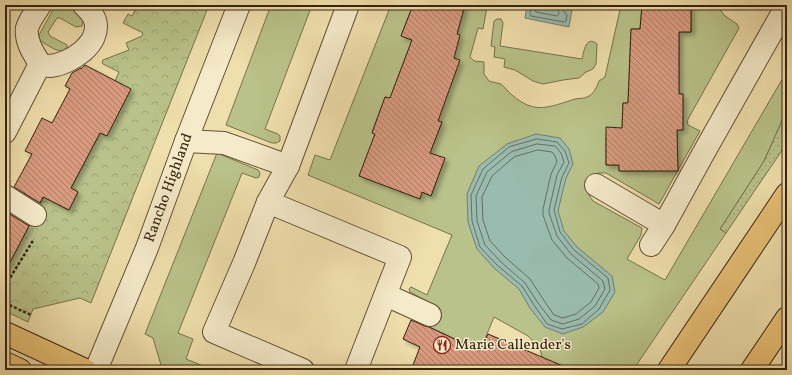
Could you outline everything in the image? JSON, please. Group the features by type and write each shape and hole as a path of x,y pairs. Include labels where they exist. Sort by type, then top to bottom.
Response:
{"main road":[{"path":"669,370 787,194"},
{"path":"752,370 787,318"},
{"path":"5,333 85,370"},
{"path":"5,364 20,370"}],"street":[{"path":"40,5 27,27 27,37 30,46 40,64 48,66 60,64 73,58 85,50 94,37 96,26 94,18 84,5"},
{"name":"Rancho Highland","path":"96,370 147,248 186,141 240,5"},
{"path":"303,370 214,332 244,263 268,202 288,166 348,5"},
{"path":"651,245 664,225 787,5"},
{"path":"5,132 40,64"},
{"path":"186,141 224,143 288,166"},
{"path":"596,185 664,225"},
{"path":"5,196 35,215"},
{"path":"268,202 400,257 356,370"},
{"path":"386,295 430,315"}],"path":[{"path":"5,286 35,238 37,221 35,215"},
{"path":"5,303 31,315"}],"green space":[{"path":"57,5 67,5 72,7 83,21 82,26 76,27 60,18 57,18 48,32 50,36 67,45 67,48 61,51 40,40 39,35"},
{"path":"138,5 209,5 91,303 80,298 33,309 28,322 5,311 5,272 44,197 68,210 78,192 71,188 100,133 119,72 103,64 102,62 103,60 129,50 126,43 142,36 143,33 123,23 128,14 132,16"},
{"path":"271,5 312,5 265,129 280,136 280,141 276,143 272,143 226,125"},
{"path":"391,5 413,5 401,36 412,40 390,98 385,97 372,132 375,134 359,176 419,198 422,192 431,196 444,159 430,153 442,122 438,121 457,34 465,5 490,5 487,7 483,29 478,28 470,57 474,61 484,62 484,74 489,81 501,84 520,101 528,105 542,108 575,99 586,98 593,93 599,81 605,77 621,5 642,5 640,29 631,29 628,103 623,103 622,128 606,135 606,165 619,165 619,171 678,171 659,204 606,173 598,173 590,177 587,189 593,201 642,228 641,235 627,259 665,280 787,71 787,109 764,161 720,229 726,233 633,370 536,370 542,357 540,349 528,336 494,317 480,351 429,327 436,306 410,292 409,289 411,287 427,295 452,235 308,175 315,155 330,160"},
{"path":"691,5 716,5 725,16 737,24 739,28 687,121 688,125 700,131 678,170 677,130 683,130 683,94 679,94 679,32 691,32"},
{"path":"501,19 503,23 500,46 582,59 586,45 590,41 597,44 596,64 593,69 586,72 579,78 543,84 533,81 515,70 504,67 505,59 494,57 495,47 491,46 494,21"},
{"path":"787,109 787,143 726,233 720,229 764,161"},
{"path":"217,153 258,170 260,173 259,177 256,178 242,173 178,333 193,339 186,359 213,370 167,370 161,365 153,338 145,334"}],"water":[{"path":"527,5 567,5 567,9 572,10 569,27 525,18"},
{"path":"536,134 560,138 569,149 573,164 566,178 558,211 564,231 577,247 612,276 615,292 603,312 583,327 563,334 545,327 530,308 519,289 494,268 477,249 468,222 467,194 479,166 507,144"}],"building":[{"path":"413,5 465,5 457,34 460,35 454,58 460,60 438,121 442,122 430,153 445,158 431,196 422,192 420,199 359,176 375,134 372,133 385,97 390,98 412,40 401,36"},
{"path":"642,5 691,5 691,32 679,32 679,94 683,94 683,130 677,130 678,171 619,171 619,165 606,165 606,127 622,128 623,103 628,103 631,29 640,29"},
{"path":"85,65 131,89 107,136 100,133 71,188 78,192 69,210 43,197 40,203 14,187 32,154 25,151 42,118 52,123 70,89 65,86 72,73 81,69"},
{"path":"5,211 29,226 5,272"},
{"name":"Marie Callender's","path":"411,320 480,351 488,334 572,370 411,370 420,347 403,339"}],"place":[{"name":"Marie Callender's","path":"442,345"}]}
